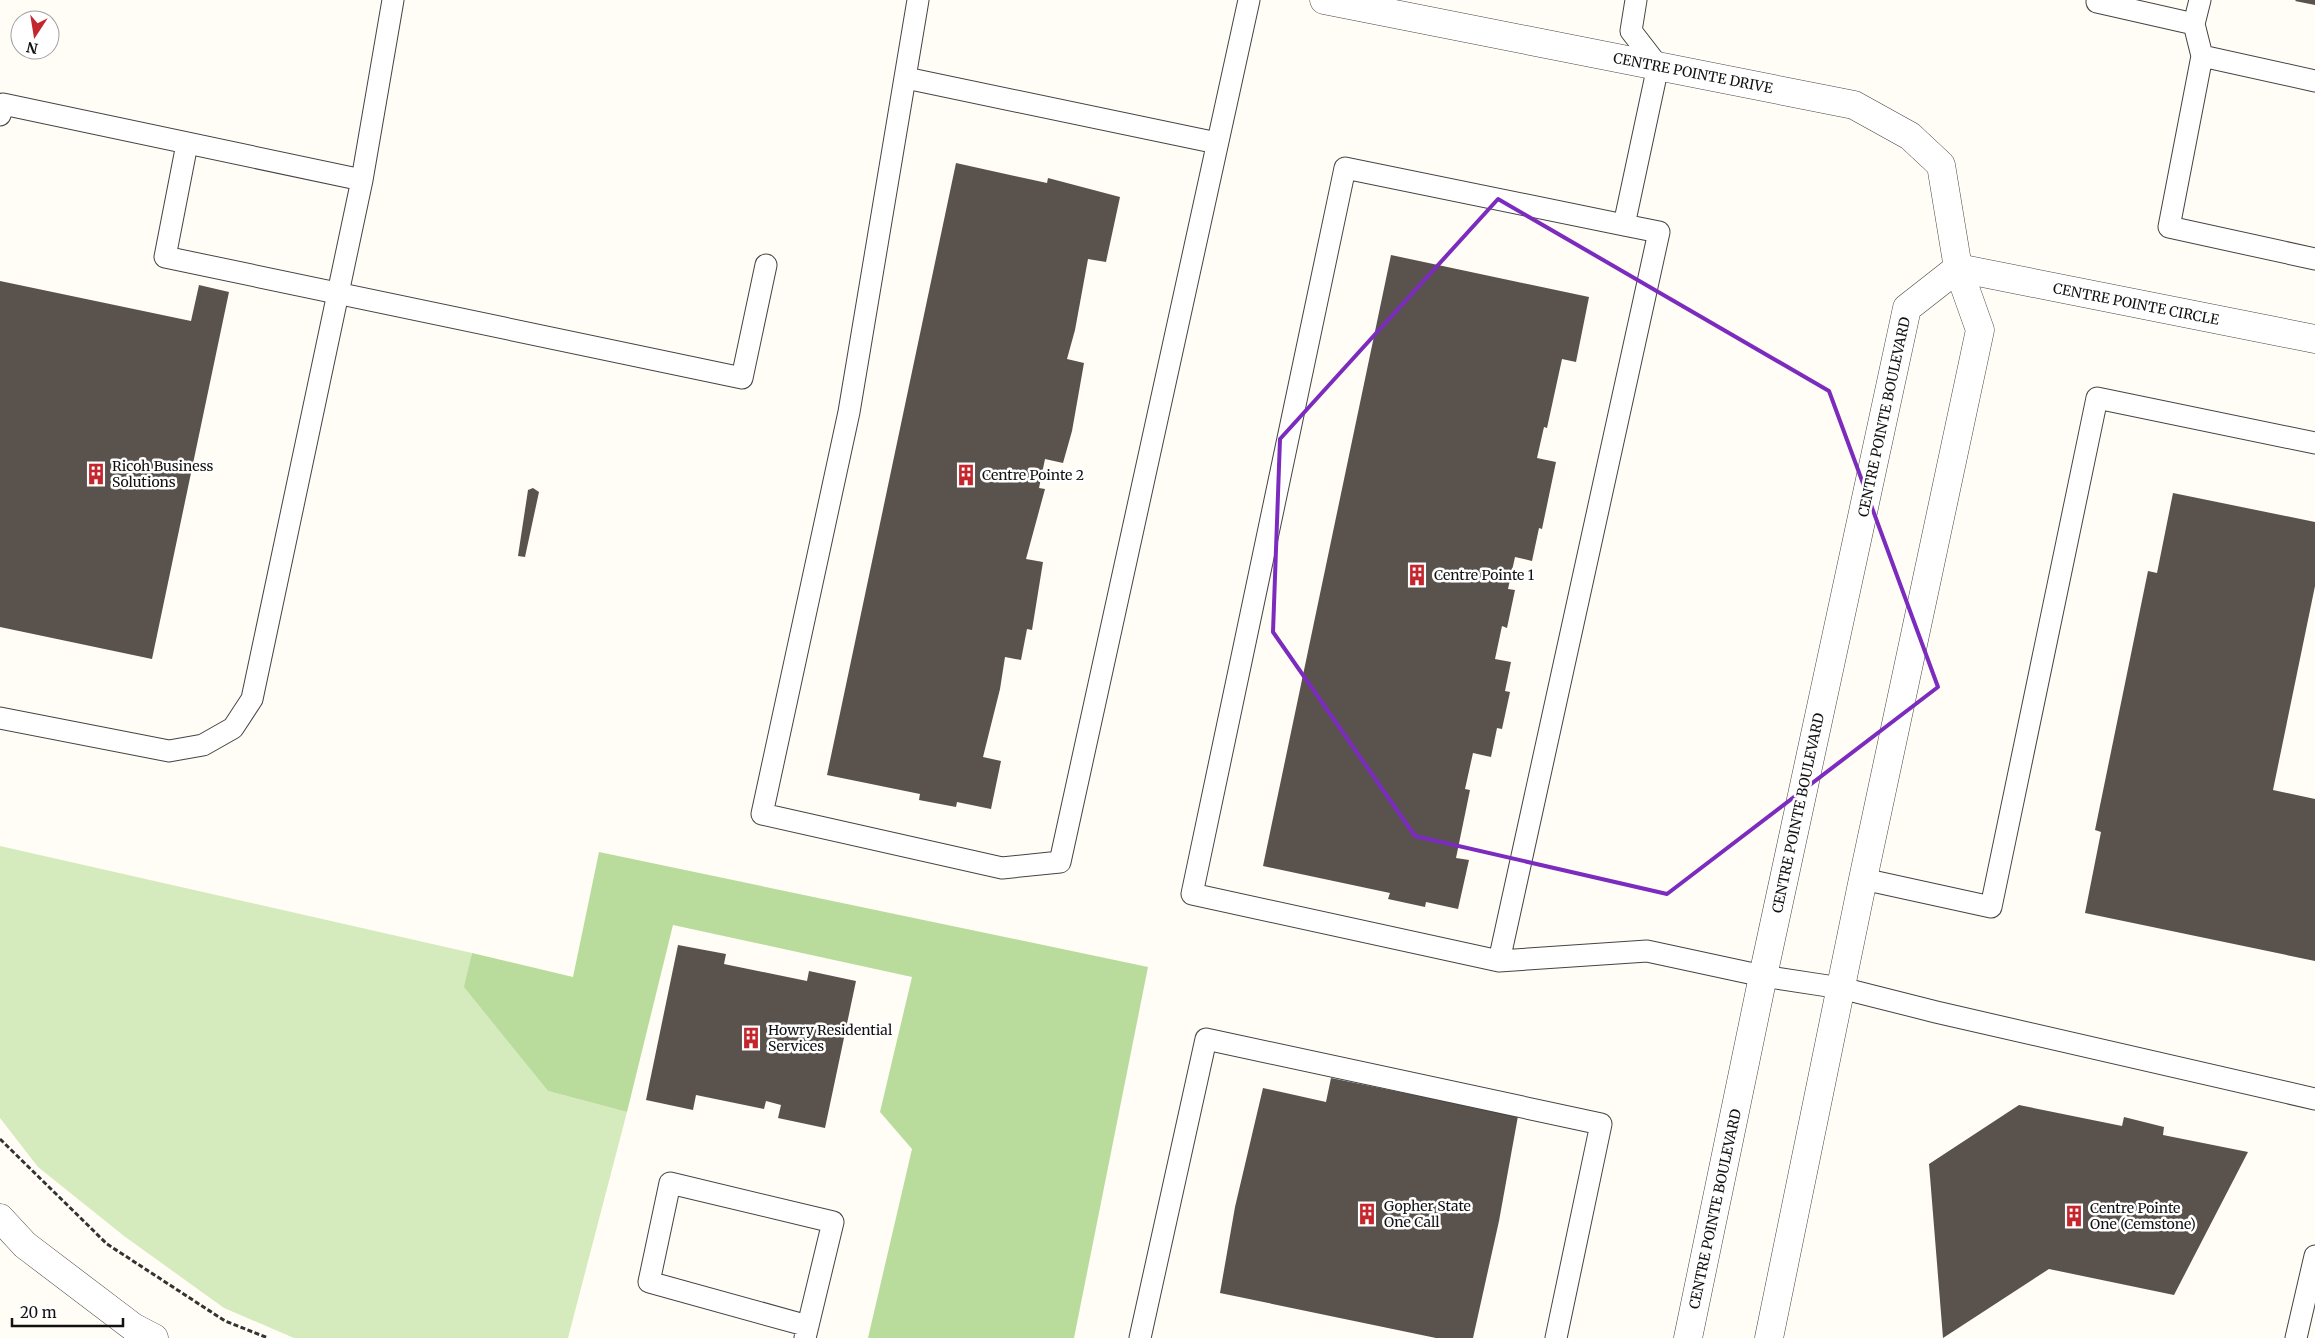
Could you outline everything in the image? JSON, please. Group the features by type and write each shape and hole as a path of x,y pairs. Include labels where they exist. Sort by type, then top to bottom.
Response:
{"street":[{"name":"CENTRE POINTE DRIVE","path":"1324,0 1854,105 1910,136 1941,165 1958,268"},
{"name":"CENTRE POINTE CIRCLE","path":"1958,268 2315,339"},
{"path":"1769,1338 1863,879 1980,330 1958,268"},
{"name":"CENTRE POINTE BOULEVARD","path":"1688,1338 1763,976 1907,308 1958,268"},
{"path":"0,1218 25,1245 133,1327 154,1338"}],"lane":[{"path":"0,718 169,751 203,745 233,728 252,699 362,180 392,0"},
{"path":"918,0 849,412 762,814 1002,868 1060,862 1249,0"},
{"path":"1624,225 1658,66 1632,31 1636,0"},
{"path":"2098,0 2097,2 2194,24"},
{"path":"2200,0 2194,24 2202,56 2169,227 2315,259"},
{"path":"2202,56 2315,81"},
{"path":"906,78 1217,143"},
{"path":"1,108 362,180"},
{"path":"187,144 166,257 742,378 766,265"},
{"path":"1499,961 1659,232 1345,168 1192,894 1499,961 1647,951 1763,976 1841,988 1936,1012 2315,1099"},
{"path":"1863,879 1991,907 2096,398 2315,443"},
{"path":"1140,1338 1206,1039 1601,1124 1556,1338"},
{"path":"670,1183 833,1222 806,1332 649,1282 670,1183"},
{"path":"2296,1338 2315,1256"}],"path":[{"path":"0,1139 107,1244 226,1321 268,1338"}],"highlighted area":[{"path":"1498,199 1829,391 1938,687 1667,894 1415,836 1273,632 1280,439"}],"green space":[{"path":"0,846 472,953 465,987 548,1091 627,1112 568,1338 294,1338 224,1308 124,1236 38,1167 0,1118"},
{"path":"599,852 1148,967 1074,1338 868,1338 912,1149 880,1112 912,977 673,925 627,1112 548,1091 464,987 472,953 573,977"}],"building":[{"path":"2315,0 2315,5 2295,1"},
{"name":"Centre Pointe 2","path":"956,163 1047,183 1048,178 1120,197 1106,262 1088,259 1075,330 1067,359 1084,363 1072,431 1063,463 1045,459 1039,488 1045,489 1026,559 1043,562 1032,630 1027,629 1021,660 1005,657 1000,689 983,757 1001,761 991,809 957,802 956,807 919,800 920,794 827,775"},
{"name":"Centre Pointe 1","path":"1391,255 1589,297 1576,362 1562,359 1547,428 1544,427 1537,458 1556,462 1542,529 1539,528 1532,561 1515,557 1508,589 1515,590 1507,628 1502,626 1495,659 1511,662 1505,691 1510,692 1502,729 1497,728 1491,757 1473,753 1465,789 1470,790 1456,858 1469,860 1458,909 1426,902 1425,907 1388,899 1390,893 1263,866"},
{"name":"Ricoh Business Solutions","path":"0,281 191,321 199,285 229,292 152,659 0,627"},
{"path":"533,488 539,492 525,557 518,556 528,490"},
{"path":"2173,493 2315,522 2315,586 2273,790 2315,799 2315,961 2085,913 2101,832 2095,830 2148,571 2157,573"},
{"name":"Howry Residential Services","path":"678,945 726,954 724,964 807,981 809,971 856,981 825,1128 778,1118 781,1105 766,1101 764,1109 696,1095 693,1110 646,1100"},
{"name":"Gopher State One Call","path":"1331,1078 1518,1116 1499,1221 1473,1338 1436,1338 1220,1293 1235,1207 1263,1088 1326,1102"},
{"name":"Centre Pointe One (Cemstone)","path":"2019,1105 2122,1126 2124,1117 2164,1127 2163,1135 2248,1152 2174,1295 2049,1269 1943,1338 1929,1164"}],"place":[{"name":"Ricoh Business Solutions","path":"96,474"},
{"name":"Centre Pointe 2","path":"966,475"},
{"name":"Centre Pointe 1","path":"1417,575"},
{"name":"Howry Residential Services","path":"751,1038"},
{"name":"Gopher State One Call","path":"1367,1214"},
{"name":"Centre Pointe One (Cemstone)","path":"2074,1216"}]}
